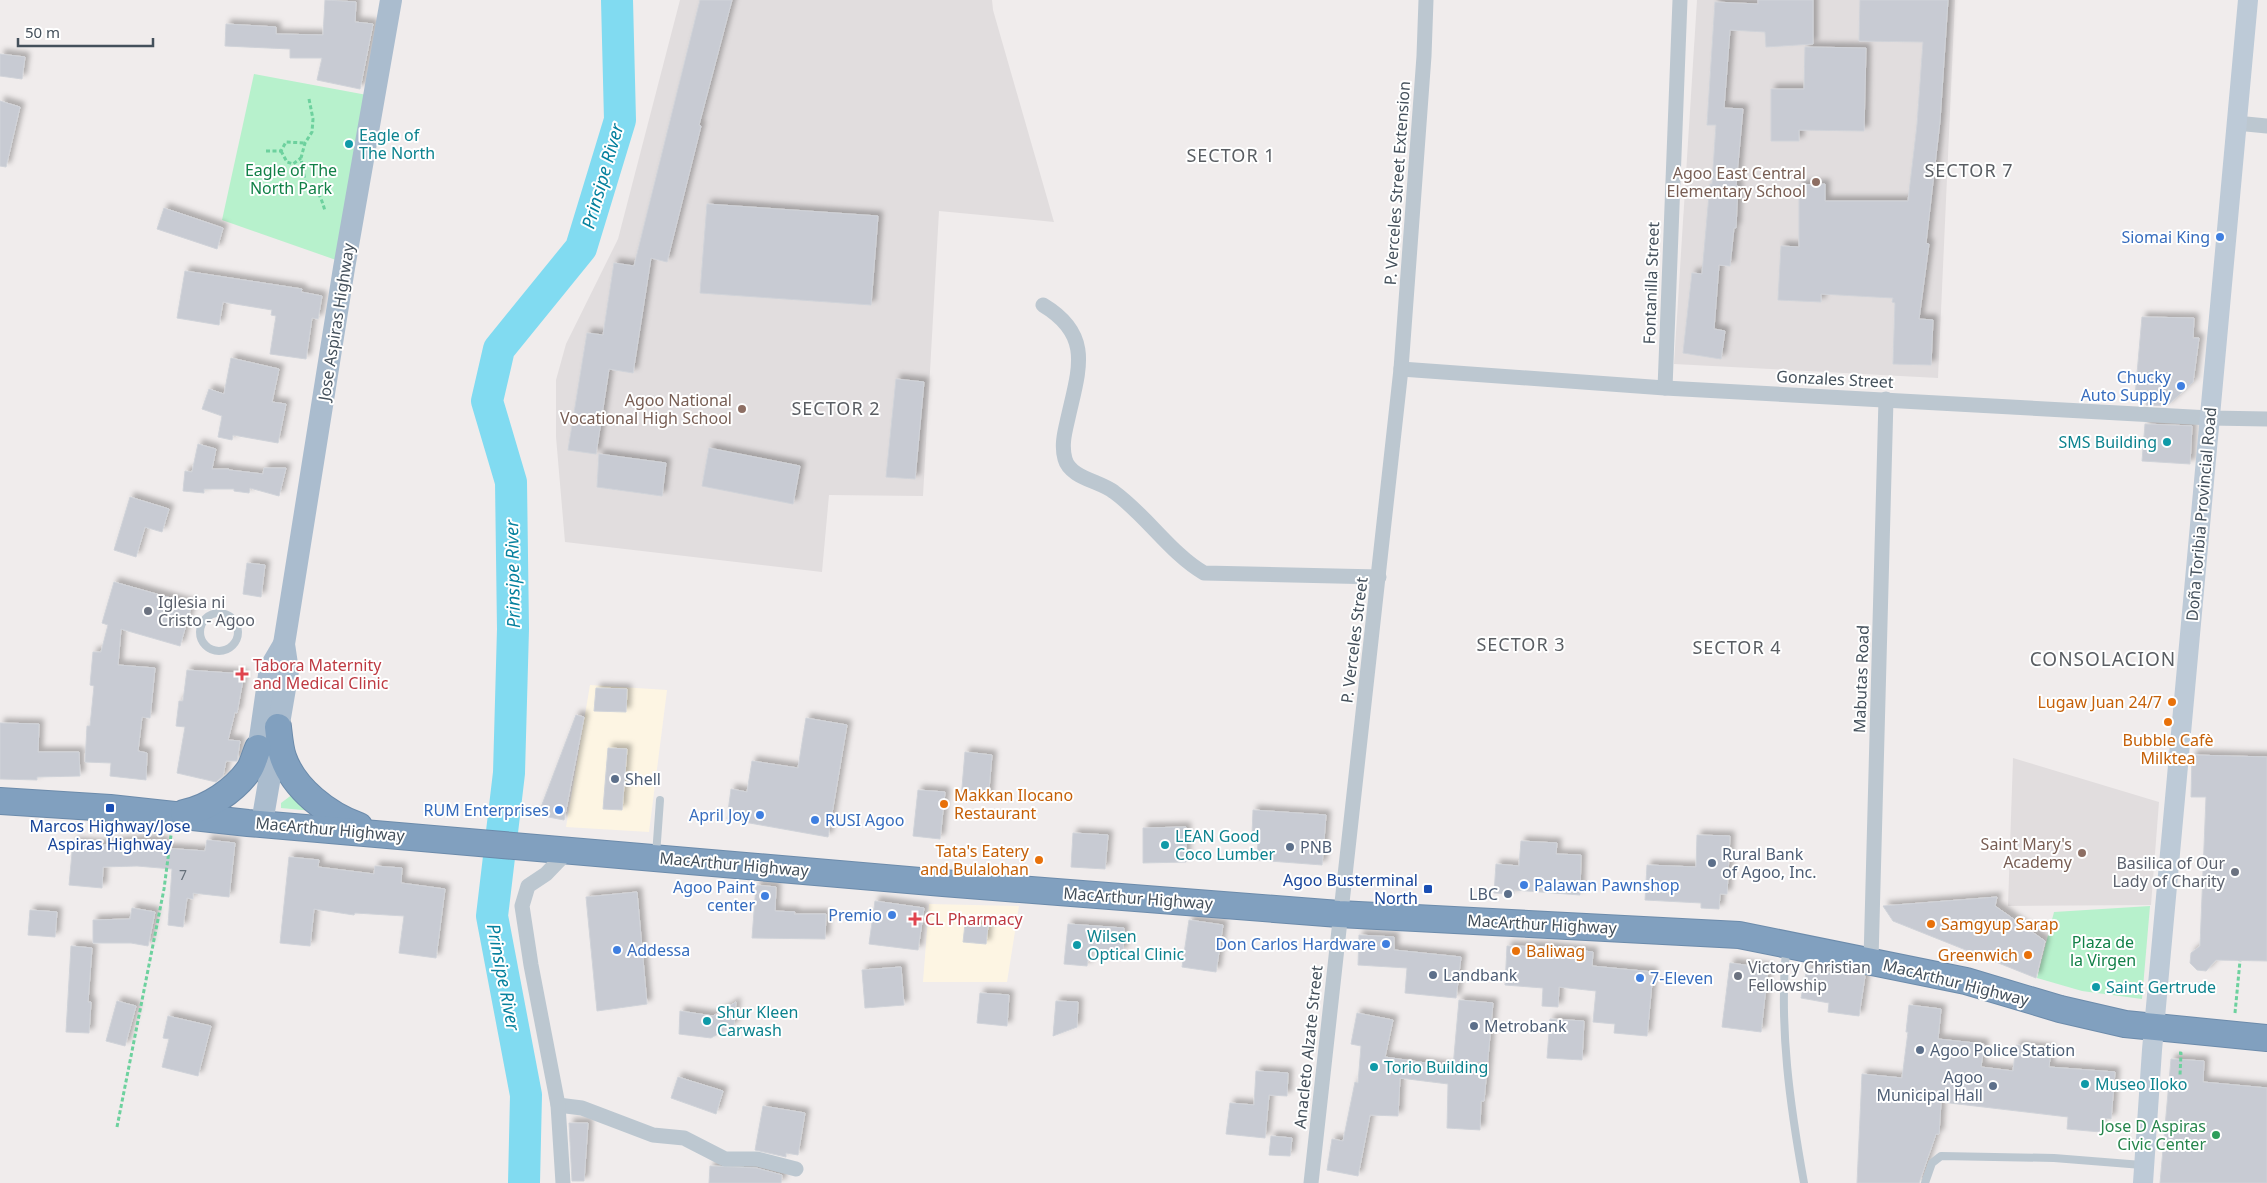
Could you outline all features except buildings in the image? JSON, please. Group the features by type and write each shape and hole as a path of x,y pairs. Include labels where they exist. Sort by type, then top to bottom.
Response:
{"highway":[{"path":"278,727 283,757 296,781 318,803 343,820 378,834"},
{"path":"174,823 202,810 230,790 250,770 258,748"},
{"name":"MacArthur Highway","path":"0,801 174,823 255,823 656,856 943,883 1339,914 1739,935 1871,960 1966,981 2060,1009 2125,1024 2267,1038"}],"main road":[{"name":"Jose Aspiras Highway","path":"255,823 278,727 288,671 284,644 346,259 391,0"},
{"name":"Jose Aspiras Highway","path":"255,823 258,748 270,668 284,644"}],"street":[{"name":"P. Verceles Street Extension","path":"1401,369 1424,56 1426,0"},
{"name":"Fontanilla Street","path":"1665,388 1680,0"},
{"name":"Doña Toribia Provincial Road","path":"2143,1174 2248,0"},
{"path":"2236,123 2267,126"},
{"path":"1043,304 1061,315 1070,328 1080,350 1077,380 1063,438 1065,460 1072,470 1113,491 1154,527 1191,565 1204,573 1379,578"},
{"name":"Gonzales Street","path":"1401,369 1665,388 2210,418 2267,419"},
{"name":"P. Verceles Street","path":"1339,914 1379,578 1401,369"},
{"name":"Mabutas Road","path":"1871,960 1886,399"},
{"path":"564,1183 558,1105 531,965 522,906 528,886 546,874 570,849"},
{"name":"Anacleto Alzate Street","path":"1311,1183 1339,914"},
{"path":"558,1105 582,1108 654,1135 684,1138 725,1159 757,1159 796,1170"}],"lane":[{"path":"218,612 224,613 235,622 238,634 236,641 226,650 213,651 202,643 199,630 205,618 218,612"},
{"path":"656,856 660,800"},
{"path":"1787,944 1783,988 1791,1103 1804,1183"},
{"path":"1926,1183 1932,1164 1941,1156 2054,1158 2143,1174"}],"path":[{"path":"309,99 313,119 312,132 305,143 301,158 305,181 314,186 321,196 325,212"},
{"path":"281,152 286,142 305,143"},
{"path":"266,151 281,152"},
{"path":"281,152 286,162 293,164 301,158"},
{"path":"117,1127 164,889 174,823"},
{"path":"2236,1013 2240,961"},
{"path":"2175,1052 2182,1053 2180,1075"}],"shaded area":[{"path":"680,0 992,0 993,10 1054,222 939,211 923,496 829,495 822,572 565,542 556,437 556,380 566,344 618,239"},
{"name":"Agoo East Central Elementary School","path":"1697,0 1955,0 1938,378 1674,364"},
{"path":"590,685 667,690 649,832 566,827"},
{"name":"Saint Mary's Academy","path":"2013,758 2159,802 2151,905 2008,906"},
{"path":"929,904 1019,906 1007,982 923,982"}],"green space":[{"name":"Eagle of The North Park","path":"254,74 367,95 336,260 222,220"},
{"path":"293,794 313,811 281,808 281,803"},
{"name":"Plaza de la Virgen","path":"2150,906 2142,999 2082,991 2037,978 2054,912"}],"waterway":[{"name":"Prinsipe River","path":"524,1183 526,1095 492,916 509,773 513,629 511,482 487,401 499,349 581,248 620,120 617,0"}],"place":[{"name":"Eagle of The North","path":"349,144"},
{"name":"Agoo East Central Elementary School","path":"1816,182"},
{"name":"Siomai King","path":"2220,237"},
{"name":"Chucky Auto Supply","path":"2181,386"},
{"name":"Agoo National Vocational High School","path":"742,409"},
{"name":"SMS Building","path":"2167,442"},
{"name":"Iglesia ni Cristo - Agoo","path":"148,611"},
{"name":"Tabora Maternity and Medical Clinic","path":"242,674"},
{"name":"Lugaw Juan 24/7","path":"2172,702"},
{"name":"Bubble Cafè Milktea","path":"2168,722"},
{"name":"Shell","path":"615,779"},
{"name":"Makkan Ilocano Restaurant","path":"944,804"},
{"name":"Marcos Highway/Jose Aspiras Highway","path":"110,808"},
{"name":"RUM Enterprises","path":"559,810"},
{"name":"April Joy","path":"760,815"},
{"name":"RUSI Agoo","path":"815,820"},
{"name":"LEAN Good Coco Lumber","path":"1165,845"},
{"name":"PNB","path":"1290,847"},
{"name":"Saint Mary's Academy","path":"2082,853"},
{"name":"Tata's Eatery and Bulalohan","path":"1039,860"},
{"name":"Rural Bank of Agoo, Inc.","path":"1712,863"},
{"name":"Basilica of Our Lady of Charity","path":"2235,872"},
{"name":"Palawan Pawnshop","path":"1524,885"},
{"name":"Agoo Busterminal North","path":"1428,889"},
{"name":"LBC","path":"1508,894"},
{"name":"Agoo Paint center","path":"765,896"},
{"name":"Premio","path":"892,915"},
{"name":"CL Pharmacy","path":"915,919"},
{"name":"Samgyup Sarap","path":"1931,924"},
{"name":"Don Carlos Hardware","path":"1386,944"},
{"name":"Wilsen Optical Clinic","path":"1077,945"},
{"name":"Addessa","path":"617,950"},
{"name":"Baliwag","path":"1516,951"},
{"name":"Greenwich","path":"2028,955"},
{"name":"Landbank","path":"1433,975"},
{"name":"Victory Christian Fellowship","path":"1738,976"},
{"name":"7-Eleven","path":"1640,978"},
{"name":"Saint Gertrude","path":"2096,987"},
{"name":"Shur Kleen Carwash","path":"707,1021"},
{"name":"Metrobank","path":"1474,1026"},
{"name":"Agoo Police Station","path":"1920,1050"},
{"name":"Torio Building","path":"1374,1067"},
{"name":"Museo Iloko","path":"2085,1084"},
{"name":"Agoo Municipal Hall","path":"1993,1086"},
{"name":"Jose D Aspiras Civic Center","path":"2216,1135"}],"district":[{"name":"SECTOR 1","path":"1231,155"},
{"name":"SECTOR 7","path":"1969,170"},
{"name":"SECTOR 2","path":"836,408"},
{"name":"SECTOR 3","path":"1521,644"},
{"name":"SECTOR 4","path":"1737,647"},
{"name":"CONSOLACION","path":"2103,659"}]}
